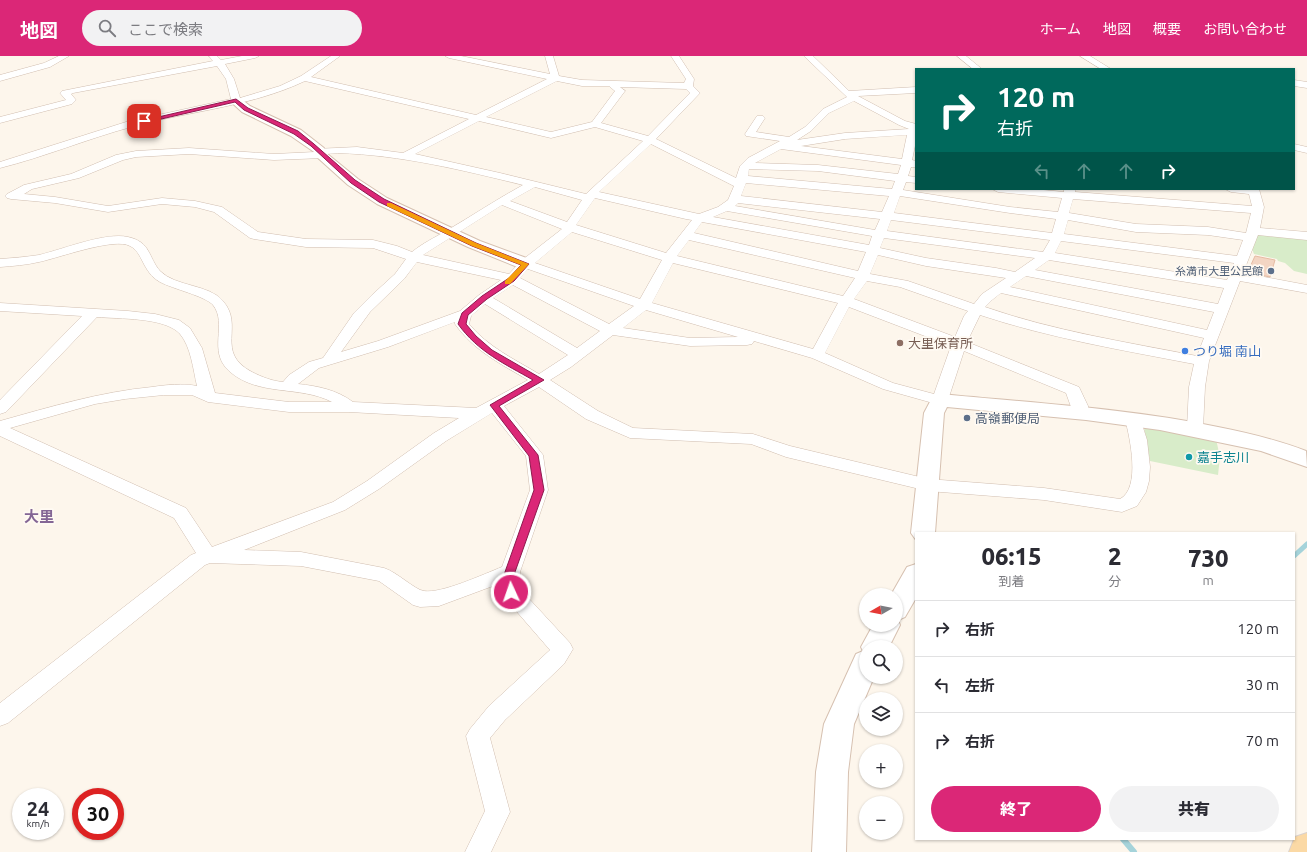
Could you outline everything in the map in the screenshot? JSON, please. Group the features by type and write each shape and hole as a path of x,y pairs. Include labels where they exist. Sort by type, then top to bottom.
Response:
{"street":[{"path":"0,78 47,65 65,56"},
{"path":"0,120 69,102 71,100 65,93 215,59 255,56"},
{"path":"0,165 129,124 236,101 284,88 304,78 336,56"},
{"path":"288,387 294,378 314,365 383,344 465,314 484,298 512,279 526,264 566,232 590,196 650,140 695,93 688,86 612,84 555,78 449,56"},
{"path":"549,56 555,78"},
{"path":"675,56 690,79 688,86"},
{"path":"808,56 850,96 902,123 914,126 915,131 911,163 902,179 862,276 846,301 817,355"},
{"path":"961,56 977,68"},
{"path":"1084,56 1105,68"},
{"path":"215,59 226,71 230,79 236,101 246,109 296,132 353,182 371,195 450,234 526,264 644,305 734,333 769,341 817,355 888,386 906,392 940,400 1134,419 1195,428 1280,450 1307,460"},
{"path":"304,78 551,135 595,124 650,140 740,181 897,192 1136,228 1307,236"},
{"path":"406,155 555,78"},
{"path":"1295,83 1307,84"},
{"path":"595,124 620,91 612,84"},
{"path":"0,716 198,560 339,506 373,485 440,437 539,380 578,355 609,330 644,305 669,258 699,218 724,208 733,202 745,166 752,160 791,140 808,129 826,111 850,96 915,90"},
{"path":"760,118 750,134 791,140"},
{"path":"779,146 845,136 915,131"},
{"path":"779,146 911,163"},
{"path":"1295,147 1307,150"},
{"path":"769,341 690,342 609,330 512,279 412,258 393,249 373,244 306,243 254,236 218,210 195,204 162,201 108,209 55,200 11,196 28,187 75,176 120,157 136,154 196,151 274,156 321,153 342,149 406,155 590,196 873,250 926,262 1021,274 1223,309"},
{"path":"745,166 818,168 915,180"},
{"path":"328,361 366,309 408,268 412,258 427,246 450,234 501,201 533,184"},
{"path":"1016,190 1069,193 1257,210"},
{"path":"1195,428 1197,387 1202,361 1252,234 1258,207 1253,190"},
{"path":"923,532 934,413 940,400 959,344 971,316 987,297 1047,256 1057,238 1069,193"},
{"path":"735,199 887,216 1241,260"},
{"path":"501,201 569,227 669,258 846,301 959,344 1073,390 1082,414"},
{"path":"724,208 879,234 1307,289"},
{"path":"685,235 902,284 976,309 1044,329 1086,339 1202,361"},
{"path":"0,262 31,260 111,241 130,240 137,244 152,270 157,275 217,302 223,311 225,354 228,362 249,377 270,385 327,393 344,402 349,407"},
{"path":"1000,289 1057,304 1122,316 1213,336"},
{"path":"484,298 578,355"},
{"path":"0,307 155,318 174,323 185,331 195,348 208,397"},
{"path":"0,409 93,313"},
{"path":"465,314 462,324 473,338 490,352 539,380 592,415 630,432 753,439 786,451 928,484 1044,494 1122,506 1126,505 1132,500 1138,488 1142,466 1134,419"},
{"path":"0,426 93,400 125,394 164,390 195,390 208,397 289,406 349,407 455,413 487,409"},
{"path":"478,852 498,812 478,736 497,713 556,658 562,649 511,592 510,572 539,490 534,455 487,409"},
{"path":"0,430 180,513 208,556"},
{"path":"208,556 301,559 384,575 420,599 439,598 510,572"},
{"path":"903,597 915,576"},
{"path":"829,852 832,772 838,724 859,678"}],"green space":[{"path":"1258,233 1307,238 1307,274 1294,271 1285,263 1278,261 1277,259 1254,254 1252,249"},
{"path":"1144,427 1216,439 1220,457 1218,475 1150,461"}],"building":[{"path":"1255,256 1275,260 1270,277 1251,273 1252,267 1250,267"}],"waterway":[{"path":"1295,555 1307,544"},
{"path":"1124,840 1134,852"}],"slow traffic":[{"path":"389,205 474,244 526,264 512,279 507,282"}],"place":[{"name":"糸満市大里公民館","path":"1271,271"},
{"name":"大里保育所","path":"900,343"},
{"name":"つり堀 南山","path":"1185,351"},
{"name":"高嶺郵便局","path":"967,418"},
{"name":"嘉手志川","path":"1189,457"}],"district":[{"name":"大里","path":"39,516"}],"route":[{"path":"144,121 236,101 242,107 296,132 353,182 371,195 474,244 526,264 512,279 484,298 465,314 462,324 473,338 490,352 539,380 494,405 534,455 539,490 510,572 511,592"}]}
